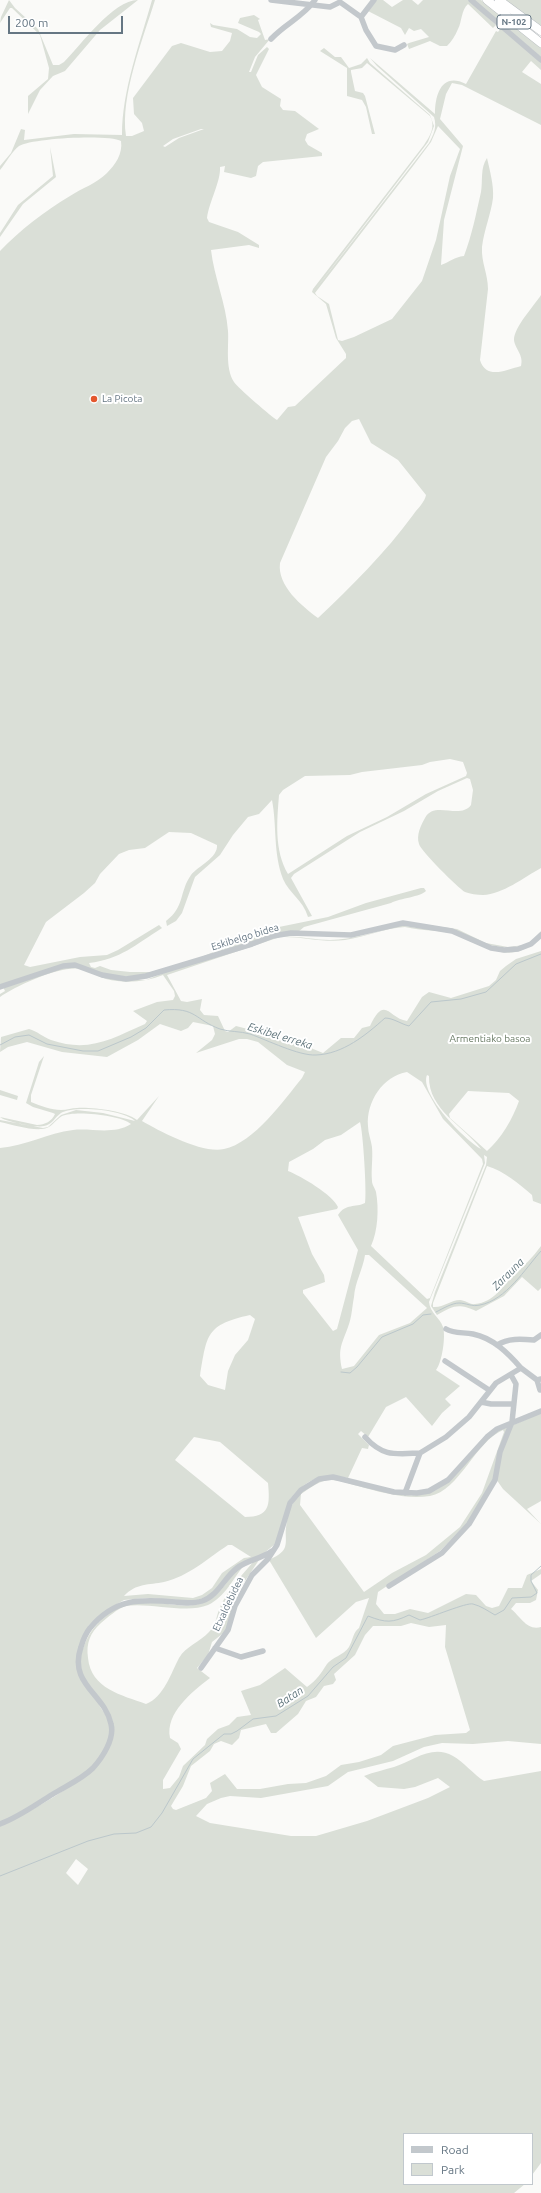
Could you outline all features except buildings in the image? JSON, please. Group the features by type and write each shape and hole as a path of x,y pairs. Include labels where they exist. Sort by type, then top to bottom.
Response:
{"highway":[{"name":"N-102","path":"487,0 541,43"},
{"name":"N-102","path":"499,0 541,31"}],"street":[{"path":"271,0 313,2 330,7 340,1 361,17 366,30 376,46 395,50 404,45"},
{"path":"361,17 374,0"},
{"path":"471,0 541,60"},
{"path":"271,39 283,27 308,10 313,2"},
{"name":"Eskibelgo bidea","path":"0,987 23,981 63,966 75,965 102,975 126,979 146,976 274,936 292,933 351,935 402,923 421,928 452,931 491,948 504,950 518,949 531,944 541,935"},
{"path":"446,1329 450,1332 473,1334 497,1345 521,1368 539,1380 540,1390"},
{"path":"497,1345 502,1341 517,1339 534,1340 541,1335"},
{"path":"445,1362 489,1390"},
{"path":"365,1437 374,1446 390,1454 420,1453 446,1437 469,1417 496,1383 512,1375 521,1368"},
{"path":"389,1586 442,1553 469,1524 495,1480 500,1452 512,1422 516,1384 512,1375"},
{"path":"481,1402 491,1404 513,1404"},
{"name":"Etxaldebidea","path":"201,1668 228,1630 235,1606 255,1570 268,1559 274,1550 282,1535 292,1500 301,1490 315,1481 333,1477 383,1490 405,1493 423,1493 442,1484 496,1429 541,1411"},
{"path":"405,1493 420,1453"},
{"path":"0,1824 18,1816 82,1776 96,1764 108,1743 111,1723 106,1712 81,1677 78,1667 80,1649 86,1634 92,1626 113,1608 128,1601 145,1600 190,1603 206,1600 214,1594 238,1567 274,1550"},
{"path":"215,1648 240,1657 263,1651"}],"green space":[{"path":"9,0 15,8 38,29 53,65 59,65 64,62 108,15 118,7 128,2 138,0 100,30 65,71 53,76 40,90 28,114 28,96 48,79 49,68 40,35 12,8 10,8 0,23 1,17"},
{"path":"152,0 155,0 129,86 126,103 126,136 132,136 144,131 142,123 134,114 133,98 172,46 181,43 210,52 222,51 230,41 232,33 211,27 210,23 213,25 237,29 250,37 257,38 261,34 259,32 238,23 240,18 254,15 260,19 258,20 265,40 270,39 255,57 249,72 251,72 258,55 267,47 269,49 256,75 262,87 281,99 280,106 283,110 295,111 319,129 307,134 305,140 308,145 322,153 322,156 263,162 258,166 256,176 251,178 224,172 225,166 220,167 219,179 207,218 209,222 238,232 259,245 259,248 249,245 211,250 227,321 228,364 231,376 241,390 277,420 288,407 295,406 346,358 346,354 336,338 326,304 312,292 313,289 424,145 430,135 432,120 434,126 428,142 314,291 429,143 434,130 435,124 434,117 370,58 435,114 436,99 442,87 451,81 458,81 466,84 496,31 498,32 501,28 541,62 541,70 531,61 522,72 541,84 541,125 462,85 452,83 446,94 440,119 463,146 444,220 441,265 457,257 464,256 476,216 481,192 483,166 487,158 492,178 493,198 482,247 488,289 480,360 487,370 497,372 521,366 522,362 514,340 515,335 517,329 541,295 541,868 498,892 476,895 465,892 461,889 421,848 418,841 419,830 429,813 434,810 460,811 471,805 473,790 470,779 467,778 438,791 404,811 360,832 294,874 291,878 312,916 308,917 303,906 283,879 276,849 272,800 259,814 248,817 233,835 220,855 195,877 182,913 176,921 167,926 166,921 172,916 179,905 187,881 194,872 211,858 217,845 191,833 169,832 145,848 129,850 119,854 100,874 95,883 46,922 24,965 30,967 80,957 107,955 159,925 162,928 119,955 89,963 91,967 95,968 100,966 111,970 151,972 196,959 274,928 328,917 366,903 421,888 424,888 426,891 415,896 304,927 298,932 320,936 279,934 146,977 109,976 71,963 54,967 0,986 0,251 24,228 42,214 107,173 120,155 121,141 87,137 54,139 26,143 16,148 0,170 0,166 11,153 21,129 25,130 24,140 74,134 122,135 125,101 137,50","holes":["438,126 460,149 450,176 436,240 422,281 392,319 354,337 342,341 338,340 329,304 315,293 431,142","204,129 179,138 165,147 163,146 173,139","359,419 371,443 398,460 426,495 424,500 380,556 318,618 305,608 286,587 282,580 280,563 326,457 338,441 345,428 352,421","450,759 463,762 467,773 466,776 426,794 387,817 347,836 288,874 280,855 278,845 279,795 283,790 305,776 350,775 362,772 422,765 430,762"]},
{"path":"376,0 383,0 392,7 403,0 412,0 418,5 423,0 469,0 496,25 493,28 468,4 464,9 456,34 447,46 440,46 430,41 409,49 407,44 429,37 421,29 414,31 409,28 405,35 401,28 368,11"},
{"path":"474,0 481,0 541,48 541,57"},
{"path":"506,0 541,0 541,27"},
{"path":"324,48 335,57 341,57 349,68 361,64 367,58 370,63 430,115 431,119 367,63 362,68 351,70 351,72 355,91 363,93 365,96 375,134 372,134 366,107 362,100 347,96 347,68 320,51"},
{"path":"50,147 56,177 23,204 0,237 0,233 18,205 53,176"},
{"path":"404,922 457,929 486,943 508,947 524,945 531,942 541,931 541,934 528,945 508,948 489,945 453,930 404,923 346,937 322,936 344,935"},
{"path":"397,926 452,932 463,937 455,934 405,927 390,929 353,939 337,941 315,939 330,940 347,938"},
{"name":"Armentiako basoa","path":"280,937 167,975 181,1001 187,1002 202,999 200,1010 204,1015 218,1016 225,1031 228,1032 236,1026 271,1035 279,1040 296,1042 323,1053 341,1038 354,1038 362,1028 370,1026 380,1011 387,1011 407,1021 422,997 429,992 451,998 489,986 496,980 500,971 516,959 541,951 541,1204 533,1201 532,1195 511,1178 487,1166 433,1303 433,1307 457,1300 462,1300 473,1304 482,1303 488,1300 497,1293 541,1246 541,1288 538,1291 522,1277 504,1296 476,1311 460,1306 448,1309 437,1315 431,1306 435,1292 486,1165 487,1157 484,1155 485,1163 429,1302 431,1309 442,1324 444,1331 442,1356 436,1370 460,1386 445,1399 451,1405 442,1413 432,1426 406,1397 386,1407 368,1437 361,1431 358,1434 369,1445 368,1449 362,1448 348,1478 339,1476 323,1477 302,1486 290,1499 280,1535 275,1544 263,1554 239,1564 211,1595 195,1601 146,1598 124,1600 107,1610 89,1625 79,1649 82,1652 89,1636 98,1623 107,1615 121,1607 133,1603 145,1602 192,1605 205,1602 216,1595 244,1565 224,1593 208,1605 189,1608 145,1605 126,1606 119,1609 101,1623 94,1631 88,1643 88,1658 90,1669 95,1677 101,1684 118,1694 146,1704 158,1696 182,1654 212,1629 221,1605 228,1593 254,1561 259,1560 241,1587 232,1607 226,1631 212,1642 208,1655 197,1668 210,1678 181,1704 172,1720 170,1738 178,1743 181,1749 163,1780 163,1789 170,1788 179,1777 183,1766 205,1745 207,1739 218,1729 229,1725 237,1717 251,1715 241,1691 260,1685 285,1668 307,1687 316,1679 329,1662 347,1650 355,1632 359,1628 369,1598 356,1602 316,1638 269,1560 281,1553 285,1547 289,1512 297,1496 317,1482 323,1480 333,1479 344,1480 394,1494 413,1495 431,1492 452,1478 479,1446 489,1437 499,1430 509,1426 499,1453 492,1484 468,1522 440,1551 378,1592 376,1604 384,1614 395,1614 410,1609 428,1613 466,1594 476,1595 486,1606 492,1608 499,1606 508,1588 522,1588 527,1575 541,1569 541,1574 531,1581 538,1590 536,1600 530,1603 516,1603 511,1609 528,1625 536,1628 541,1627 541,1744 508,1741 473,1744 442,1743 424,1747 393,1761 348,1772 328,1786 261,1798 230,1796 221,1798 207,1804 196,1816 210,1823 291,1836 316,1836 367,1821 428,1798 450,1787 438,1778 415,1787 404,1789 378,1787 364,1776 394,1767 423,1755 438,1752 453,1756 484,1781 541,1771 541,2163 533,2174 533,2133 403,2133 403,2185 524,2185 514,2193 0,2193 0,1825 22,1815 52,1798 90,1771 104,1757 113,1732 113,1724 110,1716 103,1707 99,1705 106,1715 110,1726 110,1731 105,1748 95,1763 84,1773 61,1789 20,1813 0,1822 0,1148 18,1145 73,1130 110,1130 131,1124 118,1118 97,1114 76,1113 62,1116 50,1126 45,1129 32,1129 0,1122 0,1120 17,1123 0,1117 40,1125 48,1122 54,1116 55,1114 53,1113 33,1107 26,1103 39,1062 44,1056 31,1095 31,1102 46,1108 57,1110 83,1108 108,1110 125,1114 137,1120 159,1096 142,1121 182,1141 215,1150 224,1149 235,1145 257,1130 268,1120 302,1078 305,1072 287,1065 258,1042 247,1039 239,1039 196,1053 212,1040 215,1034 213,1026 193,1022 188,1028 181,1031 160,1024 138,1040 107,1057 62,1052 27,1042 8,1047 0,1052 1,1037 29,1029 51,1040 65,1044 88,1045 121,1035 145,1024 147,1021 133,1011 157,1002 173,1000 175,996 174,991 163,975 146,980 174,969","holes":["407,1072 422,1082 443,1119 482,1159 483,1164 430,1298 427,1299 371,1246 376,1227 377,1205 376,1192 372,1182 372,1147 368,1129 368,1117 373,1099 384,1085 398,1074","427,1075 429,1076 430,1088 434,1099 448,1117 481,1149 455,1127 436,1104 426,1083","468,1091 509,1093 519,1101 506,1128 497,1141 487,1151 450,1118 449,1114","77,1109 99,1110 121,1114 135,1121 103,1113 76,1110 61,1115 48,1127 43,1128 30,1126 47,1125 61,1113 68,1111","360,1122 365,1188 365,1203 347,1207 338,1215 358,1250 337,1329 333,1331 303,1293 303,1290 325,1282 324,1275 312,1254 298,1217 337,1209 338,1207 330,1197 308,1181 288,1171 289,1162 313,1149 325,1140 341,1135","365,1255 369,1255 427,1308 410,1323 379,1335 354,1366 342,1369 340,1357 342,1343 350,1320 357,1281","250,1315 255,1319 248,1340 235,1355 228,1371 225,1390 208,1385 200,1376 207,1341 211,1334 225,1323","503,1430 504,1432 482,1493 460,1527 426,1555 392,1573 364,1592 300,1505 301,1494 319,1483 331,1480 341,1481 393,1495 412,1497 430,1496 440,1492 450,1485 484,1445 493,1436","194,1437 220,1442 268,1483 269,1498 267,1508 259,1515 245,1517 175,1460","228,1545 232,1545 251,1557 244,1558 222,1573 212,1588 202,1595 193,1598 148,1594 124,1596 138,1587 164,1582 182,1576","411,1623 429,1627 446,1625 445,1647 470,1730 466,1733 435,1735 393,1746 381,1755 359,1762 341,1765 326,1776 306,1783 288,1784 260,1789 237,1789 225,1774 210,1783 212,1791 206,1798 176,1810 171,1806 183,1786 191,1766 210,1751 214,1744 221,1741 232,1745 239,1738 241,1730 266,1724 271,1733 276,1733 298,1714 306,1701 316,1697 324,1686 333,1684 336,1680 334,1674 355,1655 365,1635 373,1626 401,1626","76,1859 88,1869 78,1885 66,1873"]},
{"path":"541,938 528,947 517,952 507,953 497,951 485,946 500,951 525,948"},
{"path":"70,966 81,968 112,979 146,980 135,982 113,981 80,969 62,970 27,982 0,997 0,994 5,991 3,987 56,969"},
{"path":"0,1090 18,1096 17,1100 0,1095"},
{"path":"541,1413 541,1501 527,1509 541,1524 503,1489 496,1479 499,1461 511,1426"}],"waterway":[{"name":"Eskibel erreka","path":"0,1045 15,1037 29,1035 47,1044 83,1051 98,1051 131,1037 146,1028 164,1010 183,1010 220,1029 250,1034 309,1055 326,1054 354,1042 385,1018 409,1026 431,1002 461,999 486,992 516,964 541,954"},
{"name":"Zarauna","path":"436,1312 456,1303 480,1305 498,1297 522,1275 541,1251"},
{"name":"Zarauna","path":"341,1372 350,1373 357,1367 382,1337 413,1324 423,1315 431,1314"},
{"name":"Batan","path":"0,1876 88,1841 114,1834 136,1833 151,1827 162,1813 193,1759 224,1734 231,1734 237,1731 253,1719 276,1716 308,1696 333,1667 346,1658 368,1616 384,1621 393,1621 409,1615 420,1620 469,1604 482,1607 495,1615 504,1610 512,1598 531,1597 537,1593 531,1581 531,1575 541,1566"}],"place":[{"name":"La Picota","path":"94,399"}]}
